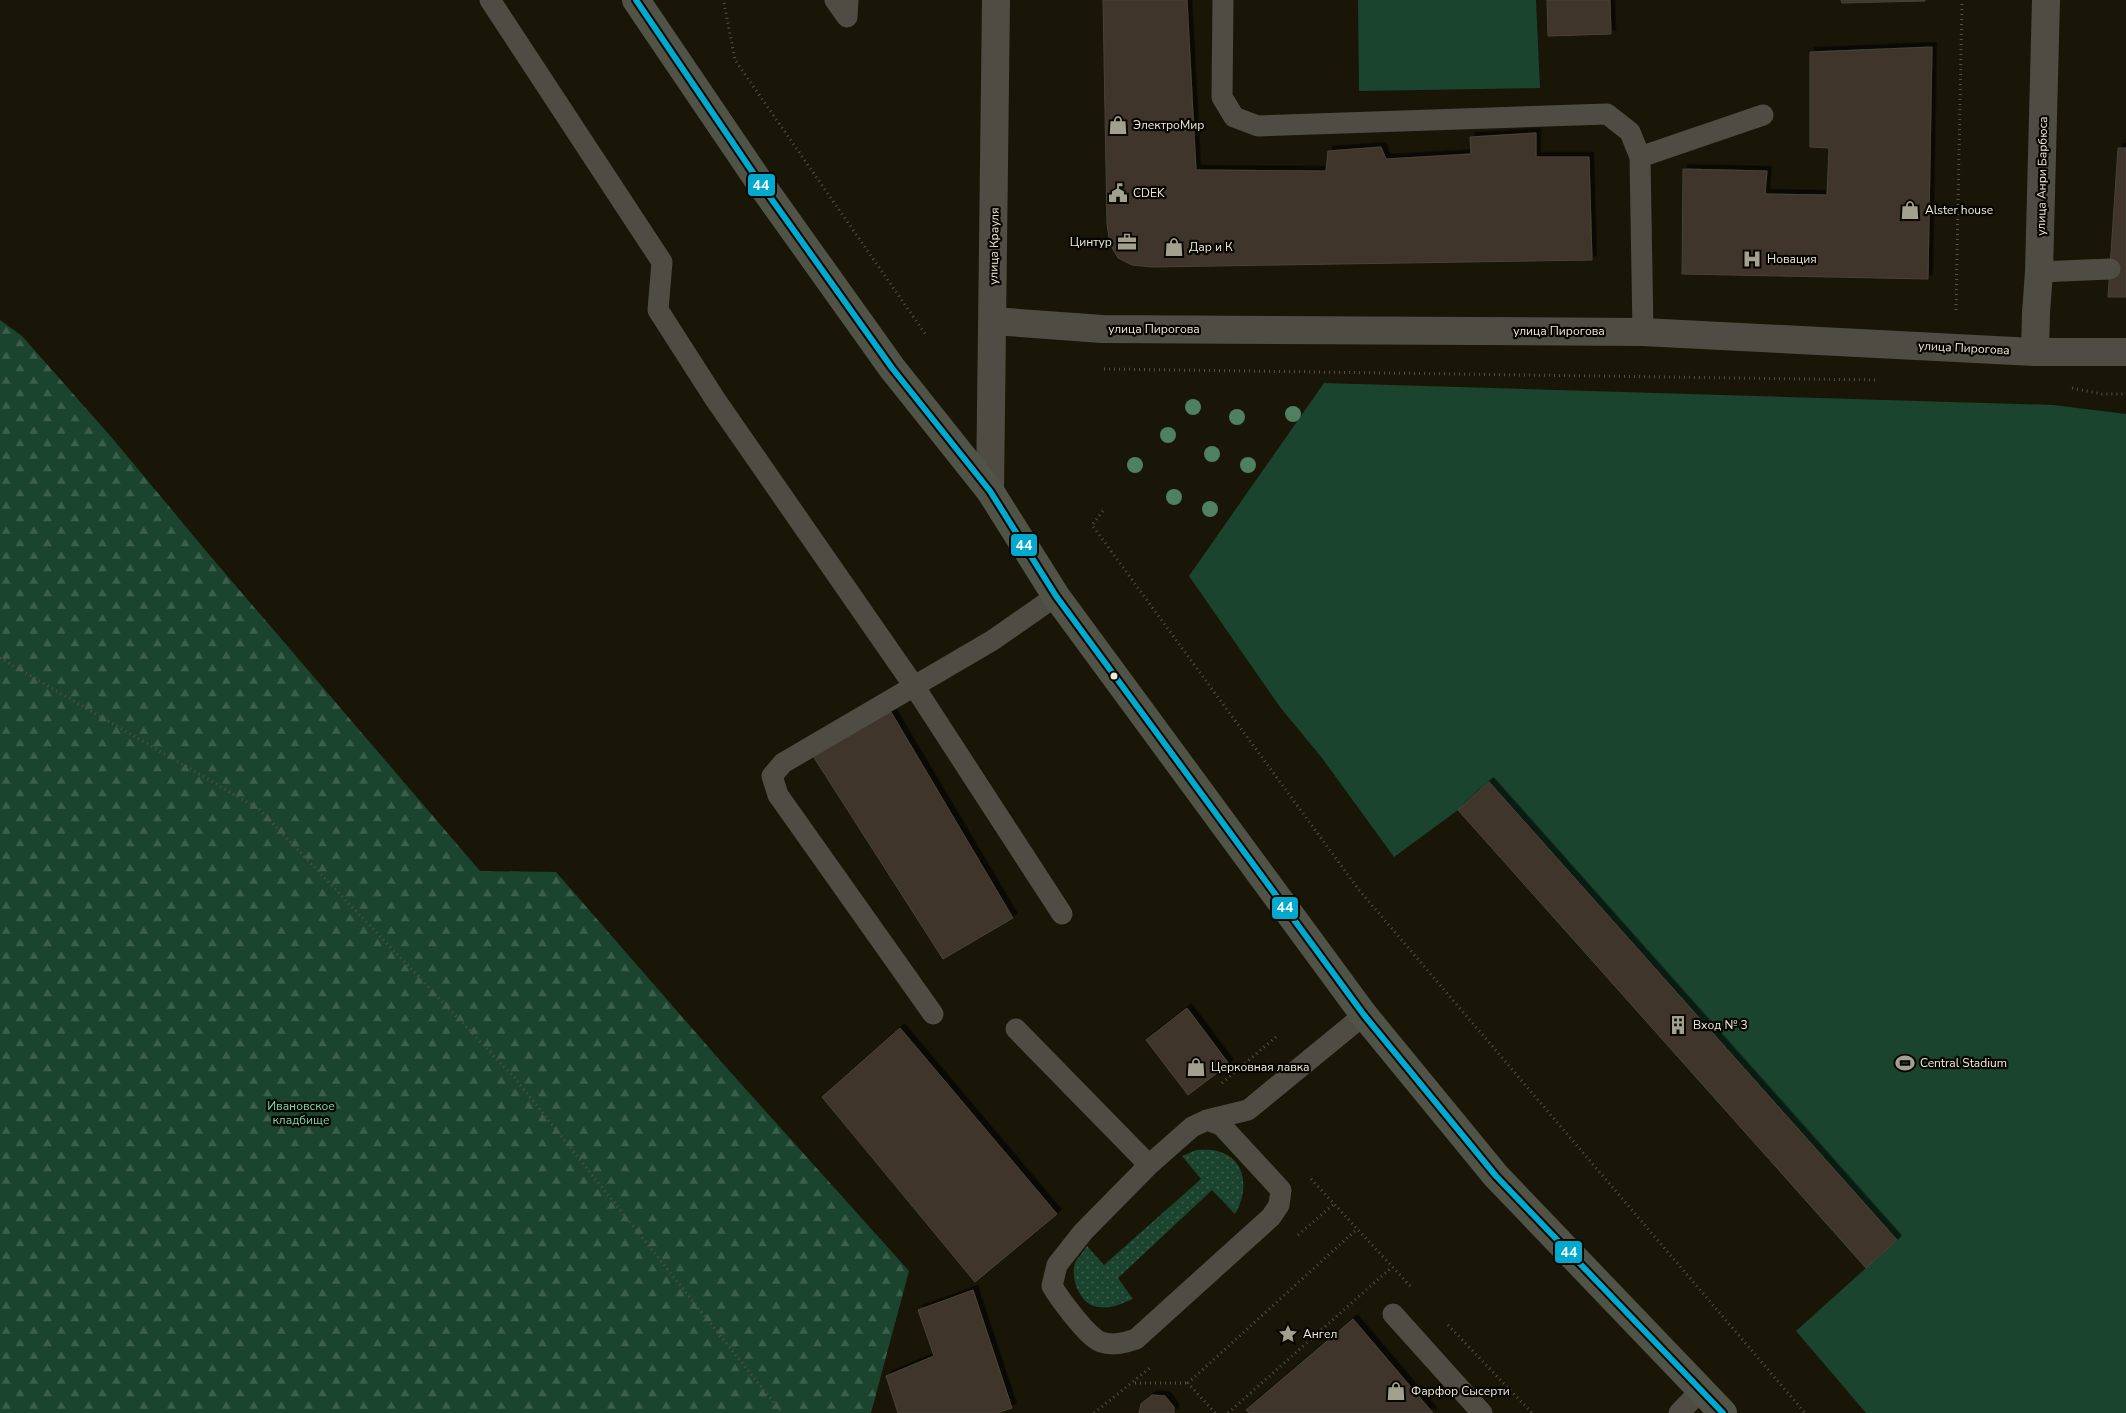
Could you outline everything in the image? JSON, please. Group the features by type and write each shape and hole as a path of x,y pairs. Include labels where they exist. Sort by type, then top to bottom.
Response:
{"main road":[{"path":"636,0 760,182 892,368 990,492 1056,596 1364,1015 1496,1176 1723,1413"}],"street":[{"name":"улица Крауля","path":"990,492 996,0"},
{"name":"улица Анри Барбюса","path":"2035,352 2046,0"},
{"name":"улица Пирогова","path":"993,321 1102,329 1643,332 2035,352 2126,352"}],"lane":[{"path":"490,0 662,262 658,310 715,399 914,686 1062,914"},
{"path":"835,0 847,17 848,0"},
{"path":"1223,0 1222,97 1234,117 1258,126 1607,114 1630,132 1640,157 1643,332"},
{"path":"1640,157 1763,115"},
{"path":"2039,272 2110,269"},
{"path":"933,1014 778,795 772,776 783,763 993,640 1056,596"},
{"path":"1207,1120 1221,1124 1280,1190 1279,1205 1271,1217 1136,1340 1118,1345 1099,1342 1064,1305 1052,1286 1057,1265 1083,1232 1148,1165 1192,1127 1207,1120 1248,1110 1364,1015"},
{"path":"1016,1029 1148,1165"},
{"path":"1393,1314 1482,1413"},
{"path":"1679,1413 1702,1389"}],"path":[{"path":"1956,310 1962,0"},
{"path":"724,3 735,60 926,335"},
{"path":"1104,369 1883,380"},
{"path":"2068,388 2102,394 2126,394"},
{"path":"1103,511 1092,525 1359,890 1805,1413"},
{"path":"0,658 258,808 514,1077 782,1413"},
{"path":"1222,1083 1248,1110"},
{"path":"1307,1175 1419,1295"},
{"path":"1134,1383 1188,1383 1357,1229"},
{"path":"1228,1413 1392,1267"},
{"path":"1446,1323 1532,1413"},
{"path":"1188,1383 1215,1413"}],"green space":[{"path":"1358,0 1536,0 1540,88 1359,91"},
{"name":"Ивановское кладбище","path":"0,320 22,336 113,439 206,551 480,871 556,872 717,1057 909,1271 871,1413 0,1413"},
{"name":"Central Stadium","path":"1324,383 2053,405 2126,414 2126,1413 1866,1413 1796,1331 1866,1268 1458,810 1394,857 1322,758 1280,707 1189,576"},
{"path":"1196,1150 1217,1151 1229,1156 1236,1162 1243,1178 1243,1187 1242,1196 1235,1214 1212,1190 1118,1278 1133,1299 1116,1306 1107,1307 1098,1307 1086,1301 1081,1296 1075,1283 1074,1269 1079,1256 1087,1246 1104,1265 1201,1179 1182,1156"}],"building":[{"path":"1103,0 1187,0 1196,170 1326,171 1328,151 1381,147 1386,159 1471,154 1470,137 1536,133 1536,157 1589,157 1592,260 1152,267 1132,265 1118,258 1110,244 1107,224"},
{"path":"1547,0 1610,0 1611,34 1548,36"},
{"path":"1841,0 1925,0 1925,1 1842,3"},
{"path":"1932,47 1928,279 1682,274 1683,169 1767,171 1765,194 1827,195 1829,148 1810,147 1810,52"},
{"path":"2118,148 2126,148 2126,297 2108,297"},
{"path":"891,712 1013,918 943,959 813,756"},
{"name":"Вход № 3","path":"1489,782 1897,1240 1866,1268 1458,810"},
{"path":"1187,1008 1229,1064 1188,1095 1146,1040"},
{"path":"900,1028 1057,1214 975,1282 822,1097"},
{"path":"973,1290 1012,1408 997,1413 898,1413 886,1376 934,1356 918,1310"},
{"path":"1353,1319 1433,1413 1249,1413 1246,1410"},
{"path":"1152,1395 1165,1396 1174,1407 1174,1413 1139,1413 1141,1404"}],"transit line":[{"name":"44","path":"636,0 760,183 892,368 990,491 1056,596 1364,1015 1496,1176 1723,1413"}],"place":[{"name":"ЭлектроМир","path":"1118,125"},
{"name":"CDEK","path":"1118,193"},
{"name":"Alster house","path":"1910,210"},
{"name":"Цинтур","path":"1127,242"},
{"name":"Дар и К","path":"1174,247"},
{"name":"Новация","path":"1752,259"},
{"name":"Вход № 3","path":"1678,1025"},
{"name":"Central Stadium","path":"1905,1063"},
{"name":"Церковная лавка","path":"1196,1067"},
{"name":"Ангел","path":"1288,1334"},
{"name":"Фарфор Сысерти","path":"1396,1391"}]}
